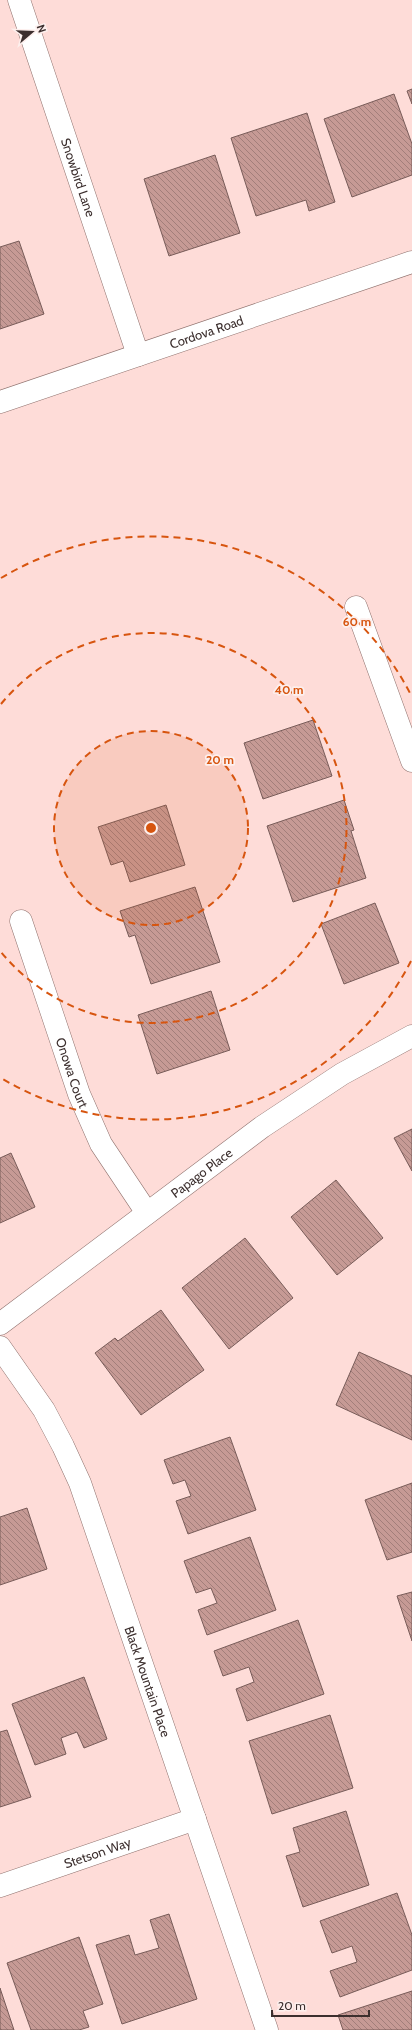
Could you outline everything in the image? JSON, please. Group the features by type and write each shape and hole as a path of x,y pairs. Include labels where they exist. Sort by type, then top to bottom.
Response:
{"street":[{"name":"Snowbird Lane","path":"19,0 138,355"},
{"name":"Cordova Road","path":"0,402 412,262"},
{"path":"356,606 412,761"},
{"name":"Onowa Court","path":"21,921 79,1094 101,1144 147,1213"},
{"name":"Papago Place","path":"0,1324 262,1127 342,1074 412,1036"},
{"name":"Black Mountain Place","path":"0,1347 44,1410 80,1483 267,2030"},
{"name":"Stetson Way","path":"0,1886 195,1819"}],"building":[{"path":"412,89 412,104 407,91"},
{"path":"394,94 412,144 412,175 352,197 324,119"},
{"path":"307,113 335,202 309,211 306,200 256,216 231,138"},
{"path":"215,155 240,233 169,256 144,179"},
{"path":"19,241 44,314 0,329 0,247"},
{"path":"313,720 332,776 263,799 244,743"},
{"path":"344,800 354,830 351,831 366,878 293,902 267,826"},
{"path":"166,805 185,865 130,882 123,861 111,865 98,827"},
{"path":"195,887 220,962 151,984 135,935 129,937 120,911"},
{"path":"375,903 399,963 344,984 321,924"},
{"path":"211,991 230,1050 157,1074 138,1015"},
{"path":"412,1129 412,1171 394,1138"},
{"path":"11,1153 35,1207 0,1223 0,1158"},
{"path":"336,1180 383,1238 337,1275 291,1217"},
{"path":"245,1238 293,1298 229,1349 182,1288"},
{"path":"161,1310 204,1370 141,1415 95,1353 115,1338 118,1341"},
{"path":"359,1352 412,1376 412,1440 336,1405"},
{"path":"230,1437 256,1510 188,1534 176,1501 191,1496 185,1480 173,1484 164,1460"},
{"path":"412,1483 412,1552 387,1560 365,1500"},
{"path":"27,1508 47,1569 0,1585 0,1517"},
{"path":"250,1537 276,1610 207,1635 198,1610 217,1603 211,1588 196,1593 184,1561"},
{"path":"412,1592 412,1641 397,1596"},
{"path":"298,1620 324,1694 247,1721 236,1689 254,1682 249,1667 223,1676 214,1651"},
{"path":"84,1677 107,1739 84,1748 77,1732 61,1738 66,1754 35,1765 12,1704"},
{"path":"330,1715 353,1788 272,1814 249,1741"},
{"path":"7,1730 31,1797 0,1807 0,1732"},
{"path":"346,1811 369,1885 303,1907 286,1856 300,1852 293,1828"},
{"path":"397,1893 412,1935 412,1970 340,1997 330,1971 357,1962 352,1946 332,1953 320,1921"},
{"path":"169,1914 197,1999 122,2024 96,1945 129,1935 135,1955 159,1948 150,1920"},
{"path":"79,1937 103,2004 83,2011 89,2027 79,2030 31,2030 7,1963"},
{"path":"0,1988 14,2030 0,2030"},
{"path":"412,1991 412,2030 343,2030 338,2015"}]}
